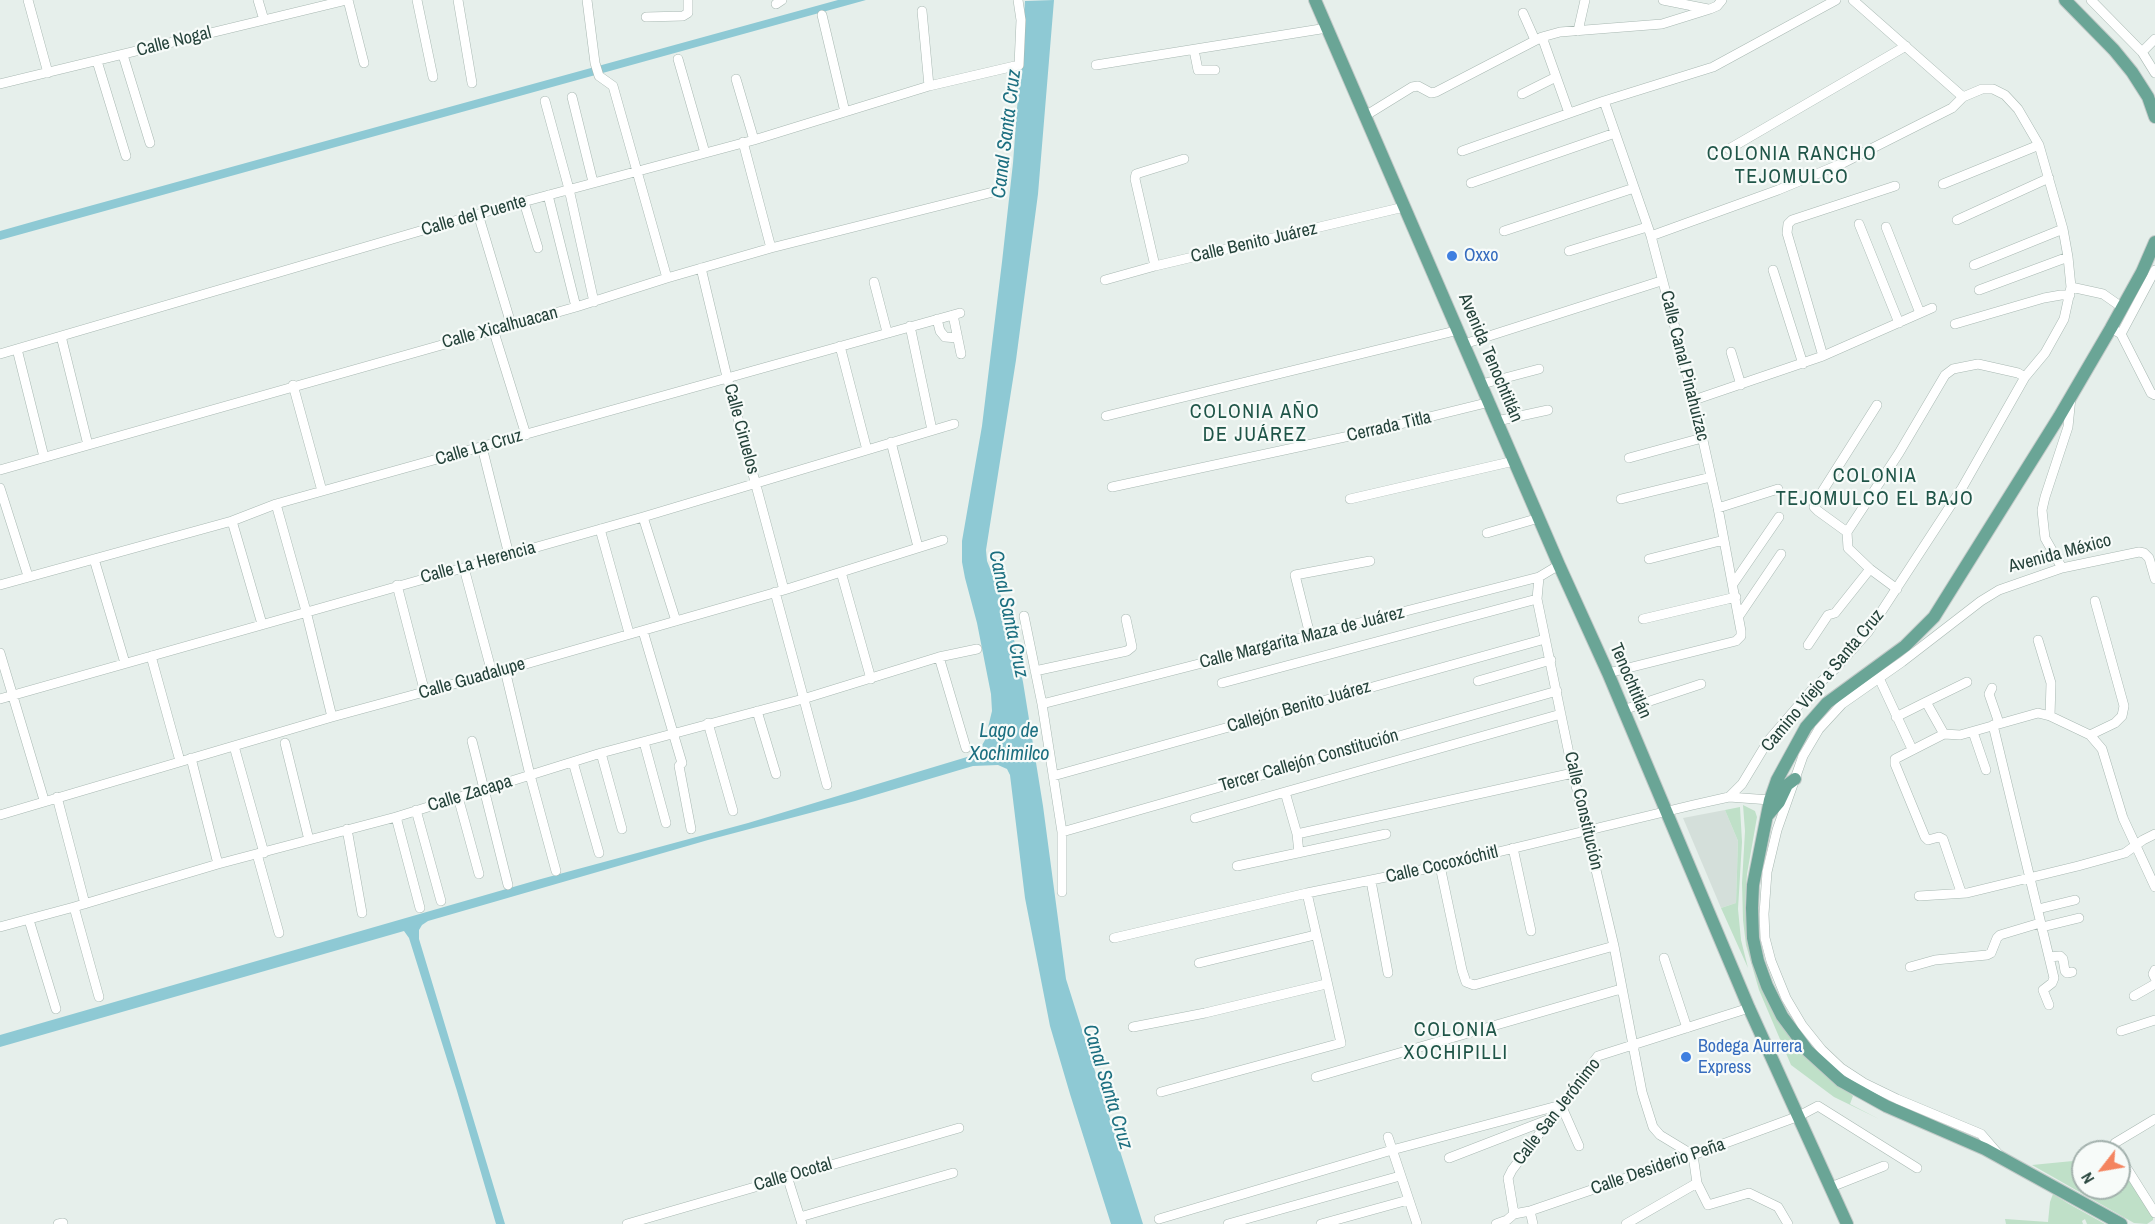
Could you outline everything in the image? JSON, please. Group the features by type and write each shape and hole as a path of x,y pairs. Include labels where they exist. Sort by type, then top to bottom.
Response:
{"main road":[{"name":"Avenida Tenochtitlán","path":"1315,0 1559,565"},
{"path":"2065,0 2114,50 2132,72 2148,97 2155,117"},
{"path":"2121,1224 2001,1157 1886,1106 1842,1081 1808,1050 1792,1032 1767,986 1758,961 1754,938 1753,885 1770,800 1777,780 1806,728 1827,703 1905,646 1934,618 2071,396 2116,331 2123,308 2151,270 2155,242"},
{"name":"Tenochtitlán","path":"1559,565 1608,674 1749,1008 1846,1224"},
{"path":"1766,817 1779,802 1786,785 1795,779"}],"street":[{"path":"28,0 48,73"},
{"path":"258,0 264,20"},
{"name":"Calle Nogal","path":"0,84 348,0 364,63"},
{"path":"417,0 433,77"},
{"path":"458,0 472,83"},
{"path":"587,0 595,63 599,76 613,86 667,278"},
{"path":"646,18 683,16 688,13 688,0"},
{"name":"Calle del Puente","path":"0,354 478,214 754,140 929,86 1019,65 1021,20 1018,0"},
{"path":"1578,31 1585,0"},
{"path":"1663,0 1710,9"},
{"path":"1365,116 1412,87 1418,86 1431,93 1436,92 1539,39 1560,33 1662,24 1710,9 1722,0"},
{"path":"1462,151 1604,101 1713,67 1836,0"},
{"path":"1569,251 1649,232 1778,190 1843,163 1952,108 1963,97 1853,0"},
{"path":"2094,1 2142,52 2155,73"},
{"path":"922,11 929,86"},
{"path":"1524,13 1539,39 1569,113"},
{"path":"822,15 845,112"},
{"path":"1096,65 1327,28"},
{"path":"2142,52 2155,39"},
{"path":"1729,149 1906,46"},
{"path":"1194,50 1198,70 1215,69"},
{"path":"123,55 150,143"},
{"path":"678,59 705,153"},
{"path":"98,61 126,156"},
{"path":"1522,94 1556,77"},
{"path":"736,79 754,140"},
{"name":"Camino Viejo a Santa Cruz","path":"1729,797 1742,784 1768,741 1810,691 1836,668 1868,632 1962,488 2025,377 2045,353 2064,319 2070,291 2068,257 2063,229 2039,145 2018,109 2005,95 1993,89 1982,89 1963,97"},
{"path":"572,97 593,182"},
{"name":"Calle Canal Pinahuizac","path":"1604,101 1649,232 1694,400 1736,597 1741,636 1736,641 1608,674"},
{"path":"545,102 569,189 594,302"},
{"path":"1471,183 1615,133"},
{"path":"744,142 771,248"},
{"path":"1943,184 2039,145"},
{"path":"1155,266 1135,179 1136,174 1184,159"},
{"path":"1957,220 2049,178"},
{"path":"1823,356 1787,233 1788,224 1792,220 1895,186"},
{"path":"1504,231 1634,188"},
{"name":"Calle Xicalhuacan","path":"0,470 293,385 594,302 771,248 1001,190"},
{"path":"548,195 576,307"},
{"path":"524,202 538,248"},
{"name":"Calle Benito Juárez","path":"1105,280 1404,207"},
{"path":"478,214 512,324"},
{"path":"1859,224 1899,323"},
{"path":"1886,227 1920,313"},
{"path":"1974,265 2063,229"},
{"path":"1979,290 2068,257"},
{"name":"Calle Ciruelos","path":"701,268 755,483 802,699 827,785"},
{"path":"1773,270 1803,363"},
{"path":"2151,270 2116,331 2151,393 2155,394"},
{"path":"1464,344 1662,281"},
{"path":"874,282 887,333"},
{"path":"1955,324 2070,291 2103,294 2123,308"},
{"path":"1694,400 1823,356 1932,308"},
{"name":"Calle La Cruz","path":"0,585 232,520 276,504 956,314 958,338"},
{"path":"937,319 940,331 945,337 958,338 961,354"},
{"path":"910,326 932,430"},
{"path":"493,329 526,435"},
{"path":"1106,416 1459,330"},
{"path":"61,336 88,445"},
{"path":"840,346 867,450"},
{"path":"17,349 44,457"},
{"path":"1731,352 1741,385"},
{"path":"1897,589 1870,569 1848,548 1847,532 1899,453 1945,375 1953,369 1978,364 2018,373 2025,377"},
{"path":"1482,384 1539,369"},
{"path":"293,385 322,491"},
{"path":"2062,568 2045,538 2042,510 2044,496 2068,427 2071,396"},
{"name":"Cerrada Titla","path":"1112,487 1368,432 1490,402"},
{"path":"1847,532 1814,507 1877,405"},
{"path":"1497,421 1548,410"},
{"name":"Calle La Herencia","path":"0,699 643,517 954,424"},
{"path":"1629,458 1702,438"},
{"path":"891,442 918,547"},
{"path":"482,447 508,555"},
{"path":"1350,499 1514,461"},
{"path":"1621,499 1711,477"},
{"path":"0,488 28,576"},
{"path":"1718,508 1778,489"},
{"path":"276,504 306,611 332,717"},
{"path":"643,517 676,621"},
{"path":"1733,584 1779,517"},
{"path":"1487,533 1539,518"},
{"path":"232,520 262,624"},
{"path":"600,529 629,633"},
{"name":"Calle Guadalupe","path":"0,814 332,717 425,693 629,633 643,631 841,573 942,540"},
{"path":"1649,559 1724,540"},
{"name":"Avenida México","path":"2001,1157 1981,1134 1897,1099 1864,1083 1841,1068 1822,1050 1802,1025 1786,998 1771,961 1765,938 1767,872 1777,830 1803,756 1819,729 1842,704 1902,662 1957,618 1999,590 2062,568 2139,552 2149,555"},
{"path":"1739,616 1781,554"},
{"path":"2149,555 2155,579"},
{"path":"94,559 125,663"},
{"path":"1310,635 1295,575 1370,561"},
{"name":"Calle Margarita Maza de Juárez","path":"1042,704 1539,578 1559,565"},
{"path":"464,568 492,673"},
{"path":"1808,645 1828,615 1835,613 1870,569"},
{"path":"841,573 871,679"},
{"name":"Calle Constitución","path":"1539,578 1537,599 1545,639 1573,773 1614,946 1642,1092 1653,1127 1660,1135 1693,1155"},
{"path":"397,585 425,693"},
{"path":"1644,619 1736,597"},
{"path":"1222,683 1537,599"},
{"path":"2090,735 2115,723 2122,717 2124,706 2095,601"},
{"path":"1024,616 1042,704 1062,832 1062,892"},
{"path":"1035,671 1127,651 1132,647 1126,619"},
{"path":"643,631 682,763 679,766 691,829"},
{"name":"Callejón Benito Juárez","path":"1053,776 1545,639"},
{"path":"2038,640 2051,683 2050,716"},
{"name":"Calle Zacapa","path":"0,927 218,864 396,817 602,753 802,699 939,657 977,649"},
{"path":"0,653 44,800"},
{"path":"151,656 180,761"},
{"path":"939,657 966,748"},
{"path":"1478,681 1551,660"},
{"path":"505,670 556,871"},
{"path":"1879,678 1912,749"},
{"path":"1896,717 1967,682"},
{"path":"1623,710 1701,684"},
{"path":"1992,688 1989,694 2054,978 2043,990 2049,1005"},
{"name":"Tercer Callejón Constitución","path":"1062,832 1557,691"},
{"path":"1926,702 1944,734"},
{"path":"757,711 776,774"},
{"path":"1961,892 1943,839 1939,837 1928,840 1925,837 1895,759 1944,734 1960,735 2038,713 2050,716 2090,735 2102,749 2123,818 2155,887"},
{"path":"1195,818 1561,714"},
{"path":"708,723 733,811"},
{"path":"1972,732 1986,770"},
{"path":"472,741 508,885"},
{"path":"644,742 666,823"},
{"path":"285,743 309,840"},
{"path":"234,746 279,933"},
{"path":"602,753 622,829"},
{"path":"191,758 218,864"},
{"path":"573,762 599,853"},
{"path":"1297,834 1573,773"},
{"path":"1285,792 1297,834 1299,853"},
{"path":"57,797 85,904"},
{"path":"458,797 479,874"},
{"name":"Calle Cocoxóchitl","path":"1114,938 1307,893 1440,866 1729,797 1770,800"},
{"path":"416,810 441,901"},
{"path":"396,817 420,908"},
{"path":"347,829 362,913"},
{"path":"1237,866 1386,834"},
{"path":"1919,896 1966,892 2078,866 2125,853 2155,834"},
{"path":"1513,848 1531,931"},
{"path":"1440,866 1461,970 1466,982 1474,985 1614,946"},
{"path":"1371,881 1388,973"},
{"path":"1161,1092 1341,1043 1307,893"},
{"path":"2038,909 2075,900"},
{"path":"74,907 99,997"},
{"path":"1910,967 1935,960 1987,955 1991,953 2000,935 2079,918"},
{"path":"29,920 56,1009"},
{"path":"1199,963 1315,935"},
{"path":"2049,957 2060,956 2063,959 2065,971 2072,972"},
{"path":"1664,958 1687,1028"},
{"path":"2155,970 2153,974 2155,978"},
{"path":"1133,1027 1205,1013 1326,984"},
{"path":"2133,996 2155,984"},
{"path":"1316,1077 1622,989"},
{"name":"Calle San Jerónimo","path":"1514,1214 1508,1179 1512,1170 1598,1056 1749,1008"},
{"path":"2121,1031 2155,1020"},
{"path":"1160,1219 1392,1149 1561,1105 1579,1146"},
{"name":"Calle Desiderio Peña","path":"1496,1224 1507,1220 1514,1214 1530,1211 1693,1155 1799,1116 1818,1106 1917,1168"},
{"path":"1449,1158 1550,1119"},
{"path":"2129,1140 2155,1119"},
{"name":"Calle Ocotal","path":"627,1224 958,1128"},
{"path":"1388,1137 1417,1224"},
{"path":"1693,1155 1697,1183 1708,1205 1749,1193 1778,1207 1788,1224"},
{"path":"1831,1187 1884,1166"},
{"path":"788,1176 801,1221 953,1173"},
{"path":"2131,1175 2155,1213"},
{"path":"1228,1224 1400,1176"},
{"path":"1626,1224 1697,1183"},
{"path":"1321,1224 1408,1200"},
{"path":"1530,1211 1533,1224"}],"shaded area":[{"path":"1725,810 1738,841 1736,903 1721,908 1683,818"}],"green space":[{"path":"1743,805 1755,811 1757,817 1747,874 1745,906 1749,943 1762,988 1786,1032 1812,1063 1853,1096 1850,1104 1879,1119 1834,1097 1791,1065 1759,990 1746,945 1742,883 1745,831"},
{"path":"1740,807 1742,842 1738,909 1741,940 1748,968 1721,908 1736,903 1738,841 1725,810"},
{"path":"2071,1161 2071,1187 2032,1165"},
{"path":"2131,1183 2153,1216 2153,1220 2147,1224 2134,1223 2094,1200 2131,1200"},
{"path":"2053,1194 2105,1224 2087,1224 2085,1219 2082,1221 2083,1224 2006,1224 2005,1219 2048,1222"}],"water":[{"path":"838,0 866,0 0,240 0,231"},
{"name":"Lago de Xochimilco","path":"1054,0 1038,194 1016,360 986,550 987,561 1013,635 1023,682 1043,806 1066,979 1143,1224 1111,1224 1050,1026 1025,898 1010,775 1007,769 998,765 973,766 855,801 708,840 428,921 422,925 419,930 419,939 505,1224 496,1224 409,938 404,931 0,1047 0,1035 541,879 748,823 977,754 985,740 992,711 991,694 977,623 965,578 962,541 982,426 1002,262 1013,163 1025,1"}],"place":[{"name":"Oxxo","path":"1452,256"},
{"name":"Bodega Aurrera Express","path":"1686,1057"}],"district":[{"name":"COLONIA RANCHO TEJOMULCO","path":"1792,166"},
{"name":"COLONIA AÑO DE JUÁREZ","path":"1255,424"},
{"name":"COLONIA TEJOMULCO EL BAJO","path":"1875,488"},
{"name":"COLONIA XOCHIPILLI","path":"1456,1042"}],"water label":[{"name":"Canal Santa Cruz","path":"1007,134"},
{"name":"Canal Santa Cruz","path":"1008,614"},
{"name":"Canal Santa Cruz","path":"1107,1087"}]}
